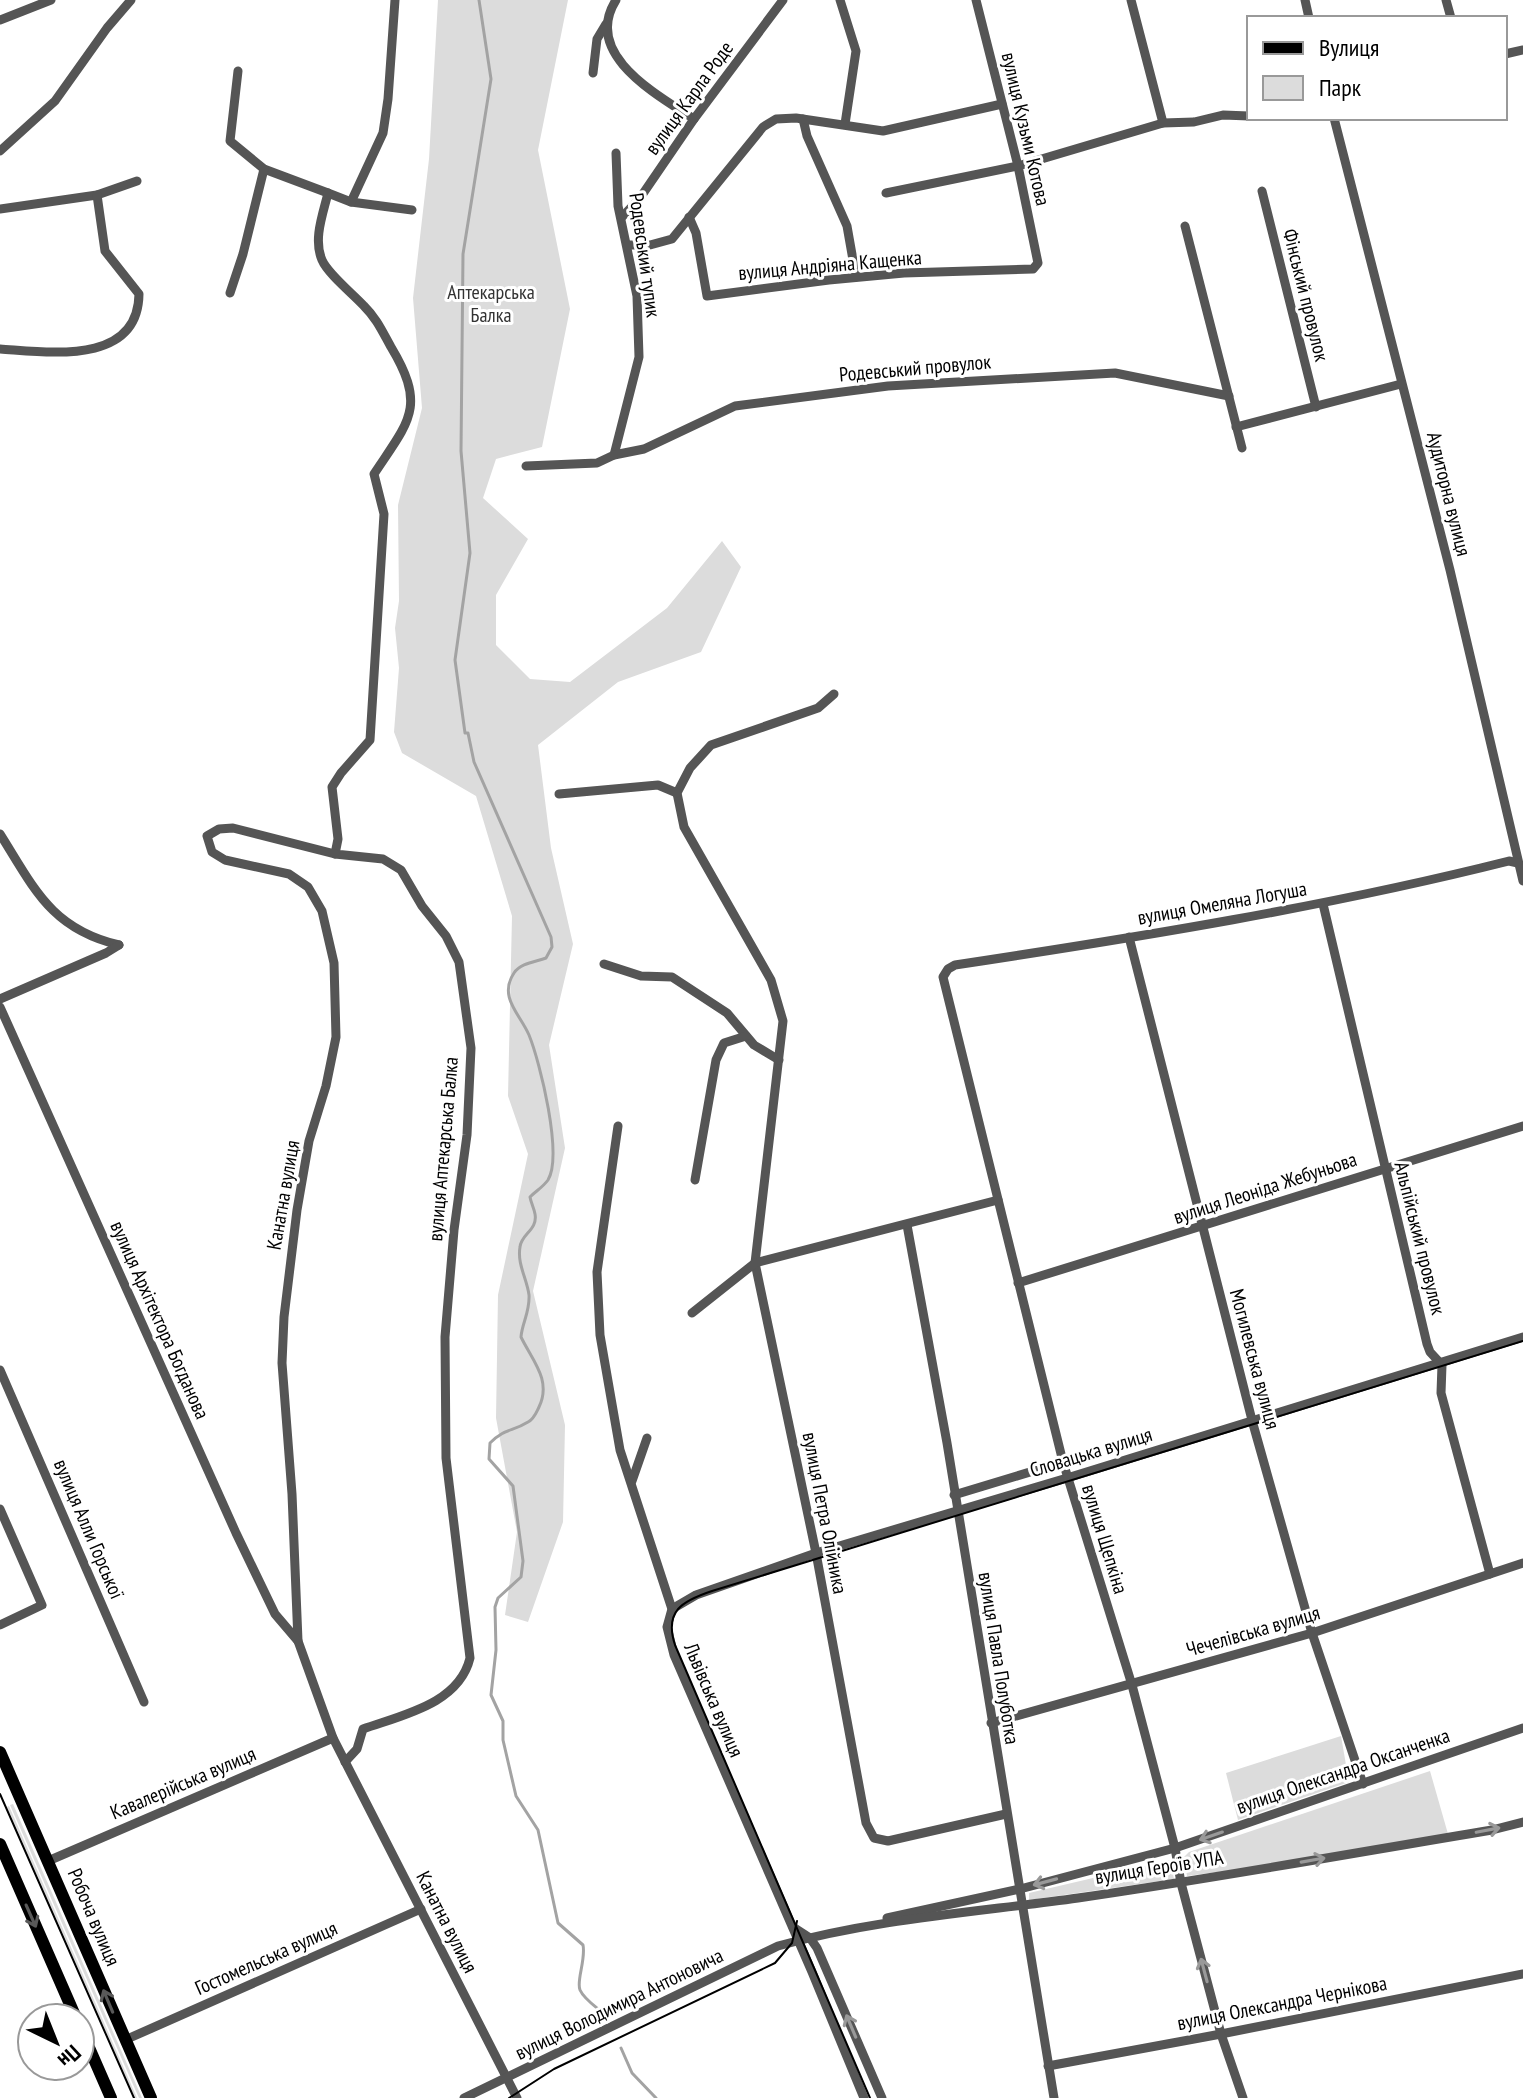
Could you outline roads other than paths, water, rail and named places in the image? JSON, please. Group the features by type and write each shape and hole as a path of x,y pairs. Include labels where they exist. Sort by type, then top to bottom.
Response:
{"main road":[{"name":"Робоча вулиця","path":"0,1752 151,2098"},
{"path":"0,1844 69,2002"},
{"path":"96,2064 111,2098"}],"street":[{"path":"0,20 51,0"},
{"path":"0,151 55,101 131,0"},
{"path":"351,202 383,133 395,0"},
{"path":"593,73 597,39 616,0"},
{"name":"вулиця Карла Роде","path":"622,217 640,198 694,119 783,0"},
{"path":"840,0 856,51 845,124"},
{"name":"вулиця Кузьми Котова","path":"976,0 1018,166 1036,267"},
{"path":"1131,0 1163,123"},
{"path":"606,24 610,45 620,64 656,94 694,119"},
{"path":"238,71 230,141 264,169 351,202 412,210"},
{"path":"627,245 650,245 672,239 763,127 776,119 803,119 883,131 1002,104"},
{"path":"886,193 1018,166 1163,123 1194,122 1223,115 1247,116"},
{"path":"803,119 807,136 847,226 856,277"},
{"name":"Аудиторна вулиця","path":"1335,120 1450,570 1523,881"},
{"name":"Родевський тупик","path":"614,455 639,357 637,296 618,206 616,153"},
{"path":"230,293 264,169"},
{"path":"0,209 97,195 137,181"},
{"name":"Фінський провулок","path":"1262,191 1316,407"},
{"path":"328,193 318,243 323,262 378,321 402,365 411,387 412,404 407,423 374,474 384,514 370,740 332,787 338,839 335,854"},
{"path":"0,349 75,354 98,348 120,335 136,318 139,294 105,251 97,195"},
{"name":"вулиця Андріяна Кащенка","path":"689,217 696,233 707,296 856,277 1036,267"},
{"path":"1185,226 1242,448"},
{"name":"Родевський провулок","path":"526,466 597,463 614,455 644,449 735,406 888,386 1115,373 1229,396"},
{"path":"1236,427 1401,384"},
{"path":"559,794 658,785 677,793 690,768 711,745 818,708 834,694"},
{"name":"вулиця Петра Олійника","path":"677,793 684,827 771,980 783,1021 755,1263 816,1553 866,1823 874,1838 888,1841 1006,1814"},
{"name":"Канатна вулиця","path":"335,854 233,828 219,829 207,836 212,852 225,860 289,874 308,887 322,911 334,963 336,1037 326,1086 309,1141 284,1317 282,1363 294,1520 298,1641 333,1738 517,2098"},
{"path":"0,834 51,910 81,933 119,945 0,999"},
{"name":"вулиця Аптекарська Балка","path":"335,854 383,859 401,870 422,906 446,936 459,962 471,1048 467,1135 454,1230 445,1337 446,1458 470,1658 458,1685 442,1697 363,1729 357,1749 345,1762"},
{"name":"вулиця Омеляна Логуша","path":"944,987 943,977 955,965 1323,904 1509,861 1518,863"},
{"name":"Альпійський провулок","path":"1323,904 1427,1344 1443,1370 1440,1386 1490,1574"},
{"name":"Могилевська вулиця","path":"1129,937 1252,1421 1312,1633 1363,1784"},
{"path":"604,964 641,976 672,977 727,1013 754,1045 779,1060"},
{"name":"вулиця Щепкіна","path":"944,987 1067,1478 1132,1685 1221,2034 1243,2098"},
{"name":"вулиця Архітектора Богданова","path":"0,1007 236,1533 275,1614 298,1641"},
{"path":"695,1180 716,1060 724,1043 746,1036"},
{"name":"Львівська вулиця","path":"618,1126 597,1272 600,1335 620,1450 672,1609 667,1627 674,1655 793,1927 801,1939 864,2098"},
{"name":"вулиця Леоніда Жебуньова","path":"1018,1283 1523,1126"},
{"path":"692,1313 755,1263 998,1200"},
{"name":"вулиця Павла Полуботка","path":"907,1225 1054,2098"},
{"name":"Словацька вулиця","path":"672,1609 696,1595 816,1553 1523,1337"},
{"name":"вулиця Алли Горської","path":"0,1370 144,1702"},
{"path":"632,1481 647,1438"},
{"name":"Словацька вулиця","path":"954,1495 1063,1462"},
{"path":"0,1509 42,1605 0,1625"},
{"name":"Чечелівська вулиця","path":"991,1723 1312,1633 1523,1563"},
{"name":"вулиця Олександра Оксанченка","path":"1175,1848 1523,1728"},
{"name":"Кавалерійська вулиця","path":"48,1861 333,1738"},
{"name":"вулиця Героїв УПА","path":"801,1939 899,1922 1181,1883 1492,1830 1523,1822"},
{"name":"вулиця Героїв УПА","path":"801,1939 1020,1889 1175,1848"},
{"name":"Гостомельська вулиця","path":"125,2040 421,1909"},
{"name":"Львівська вулиця","path":"801,1939 822,1958 882,2098"},
{"name":"вулиця Володимира Антоновича","path":"464,2098 703,1981 801,1939"},
{"name":"вулиця Олександра Чернікова","path":"1048,2066 1523,1974"}],"waterway":[{"path":"479,0 491,79 463,254 461,451 470,553 455,660 465,733 468,733 474,762 551,937 552,947 546,958 517,970 508,990 512,1005 529,1035 539,1066 553,1151 548,1180 530,1197 535,1219 521,1243 519,1253 529,1295 521,1337 539,1370 542,1397 532,1419 490,1443 489,1459 513,1486 523,1561 521,1577 498,1598 495,1607 496,1650 491,1695 503,1721 503,1740 516,1796 538,1830 558,1923 583,1945 580,1990 603,2013"},
{"path":"621,2048 632,2073 656,2098"}],"tram line":[{"path":"870,2098 675,1645 672,1624 678,1609 712,1591 1523,1341"},
{"path":"0,1794 134,2098"},
{"path":"509,2098 554,2069 775,1963 792,1943 797,1921"}],"park label":[{"name":"Аптекарська Балка","path":"491,304"}]}
